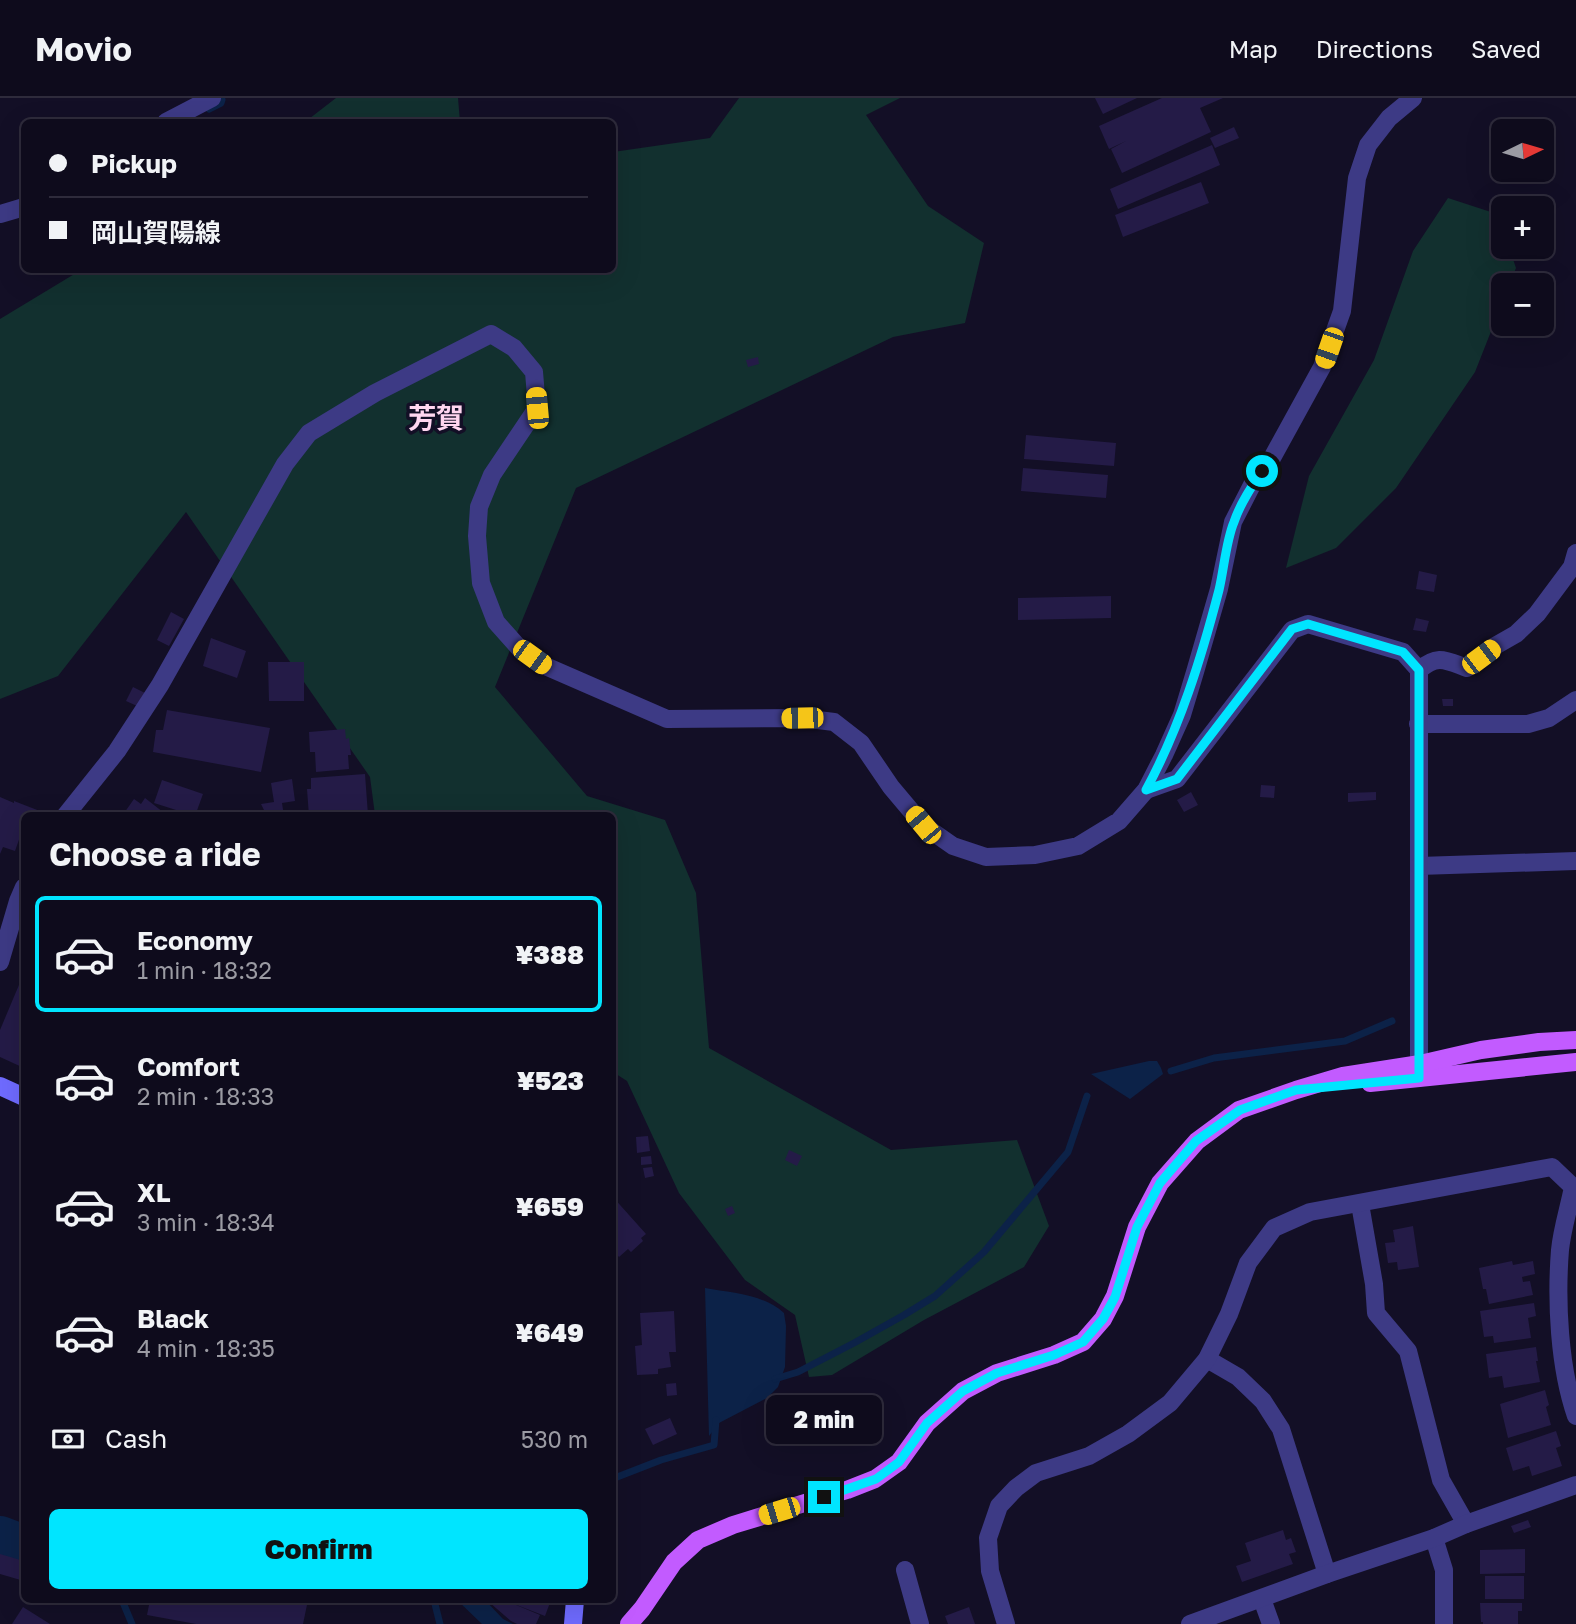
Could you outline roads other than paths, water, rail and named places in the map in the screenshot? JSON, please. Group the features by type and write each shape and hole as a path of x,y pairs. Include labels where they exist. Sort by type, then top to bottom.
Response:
{"main road":[{"path":"1419,1071 1481,1050 1576,1040"},
{"path":"629,1624 674,1562 698,1540 733,1525 876,1479 899,1462 927,1423 963,1391 997,1373 1054,1355 1083,1342 1103,1319 1115,1297 1137,1227 1160,1183 1196,1141 1240,1110 1296,1090 1419,1071 1576,1062"},
{"path":"0,1086 21,1096"},
{"path":"573,1624 575,1603"}],"street":[{"path":"172,119 212,98"},
{"path":"68,812 117,751 160,685 285,464 309,433 375,393 491,334 514,348 534,372 537,408 492,475 479,507 477,536 481,583 496,622 520,649 543,665 667,719 802,718 834,722 861,743 891,787 923,825 953,846 986,857 1035,855 1078,846 1119,821 1146,790 1182,715 1219,589 1233,522 1322,367 1342,310 1357,178 1368,145 1389,118 1413,98"},
{"path":"0,214 21,208"},
{"path":"1419,670 1430,661 1442,659 1467,668 1495,646 1516,634 1537,614 1572,567 1576,553"},
{"path":"1146,790 1177,779 1292,629 1308,624 1403,652 1419,670 1419,1071"},
{"path":"1419,724 1528,724 1549,718 1576,700"},
{"path":"1419,866 1576,861"},
{"path":"0,962 21,894"},
{"path":"1006,1624 990,1571 988,1538 999,1506 1016,1488 1036,1473 1089,1456 1128,1434 1170,1404 1207,1359 1229,1314 1248,1263 1274,1228 1310,1212 1552,1167 1573,1187 1560,1249 1559,1310 1563,1363 1576,1416"},
{"path":"1360,1204 1374,1284 1376,1313 1408,1351 1441,1480 1466,1524"},
{"path":"1207,1359 1238,1377 1263,1401 1281,1429 1327,1574"},
{"path":"1190,1624 1576,1485"},
{"path":"1434,1538 1444,1570 1444,1624"},
{"path":"905,1570 920,1624"},
{"path":"1262,1599 1271,1624"}],"water":[{"path":"1157,1061 1163,1074 1130,1099 1091,1074"},
{"path":"705,1288 747,1295 767,1302 784,1313 786,1326 785,1367 778,1387 767,1398 719,1423 709,1436"},
{"path":"460,1603 488,1603 503,1619 513,1624 482,1624"}],"waterway":[{"path":"209,109 222,100"},
{"path":"1171,1071 1214,1058 1345,1041 1392,1021"},
{"path":"775,1379 798,1372 904,1315 935,1296 984,1252 1068,1152 1087,1096"},
{"path":"616,1477 661,1460 714,1445 716,1420"},
{"path":"0,1537 21,1545"},
{"path":"123,1603 132,1624"},
{"path":"435,1603 440,1624"}],"district":[{"name":"芳賀","path":"436,418"}]}
